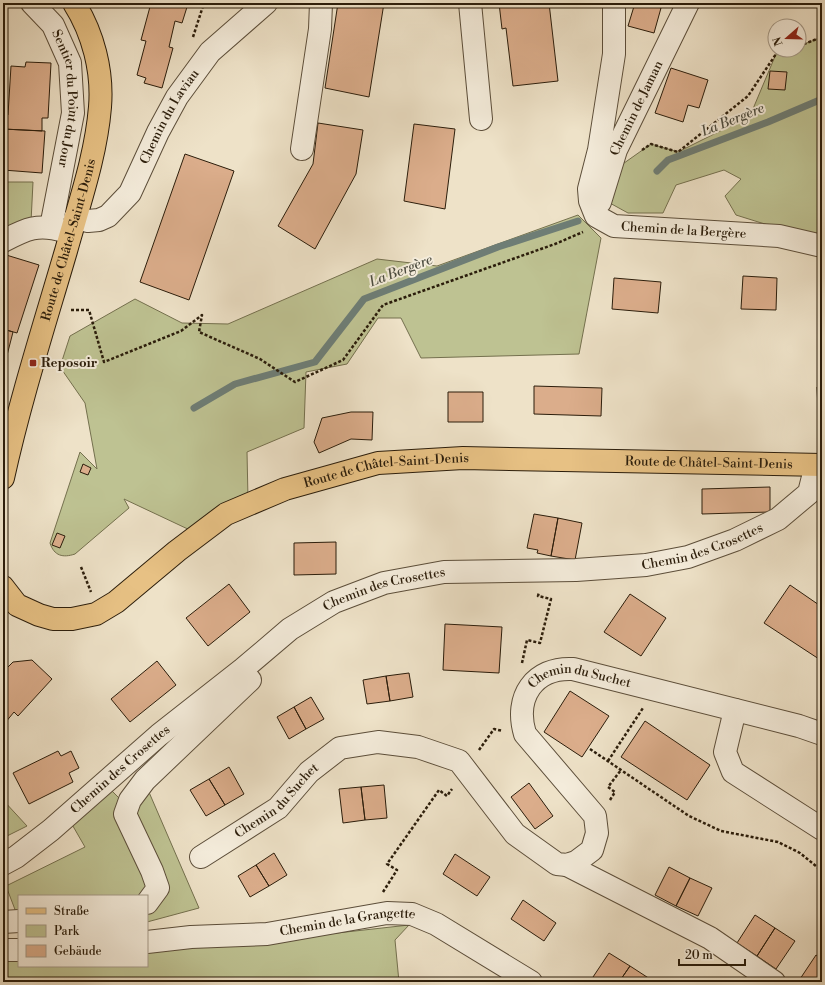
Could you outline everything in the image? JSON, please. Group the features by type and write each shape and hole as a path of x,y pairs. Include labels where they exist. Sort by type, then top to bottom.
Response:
{"main road":[{"name":"Route de Châtel-Saint-Denis","path":"3,478 42,330 66,226 92,159 100,106 98,64 85,20 74,3"},
{"name":"Route de Châtel-Saint-Denis","path":"3,587 17,605 39,615 53,618 72,619 96,614 116,602 177,551 226,514 285,489 378,463 463,458 819,465"}],"street":[{"name":"Sentier du Point du Jour","path":"32,3 53,25 70,63 73,113 66,226"},
{"name":"Chemin du Laviau","path":"3,241 26,229 66,226 99,220 108,216 130,194 158,132 177,97 210,52 266,3"},
{"path":"302,149 320,29 321,3"},
{"path":"470,3 482,119"},
{"path":"596,216 590,201 589,189 599,150 614,54 614,3"},
{"name":"Chemin de Jaman","path":"596,216 616,150 688,3"},
{"name":"Chemin de la Bergère","path":"596,216 614,226 779,236 822,246"},
{"name":"Chemin des Crosettes","path":"3,864 32,846 159,735 290,629 334,602 384,583 444,572 576,570 646,565 688,557 735,540 778,519 809,493 819,465"},
{"path":"148,902 158,888 152,871 125,814 130,800 145,780 274,656 274,642"},
{"name":"Chemin du Suchet","path":"596,820 590,808 526,734 522,723 523,700 528,690 539,678 552,671 573,669 799,726 822,734"},
{"path":"735,710 725,752 733,772 822,830"},
{"name":"Chemin du Suchet","path":"201,858 278,808 309,772 340,748 378,742 418,747 459,761 515,834 556,864 566,865 710,938 774,982"},
{"path":"566,865 585,857 592,850 597,833 596,820"},
{"name":"Chemin de la Grangette","path":"148,942 191,937 267,934 387,913 412,914 436,924 531,982"},
{"path":"3,922 18,920"},
{"path":"3,950 18,950"}],"path":[{"path":"807,43 822,37"},
{"path":"640,152 651,144 678,152 748,96 773,58"},
{"path":"72,311 89,310 104,362 181,331 202,315 199,332 260,359 295,382 343,360 383,305 555,244 585,231 596,216"},
{"path":"80,567 92,593"},
{"path":"608,761 648,702"},
{"path":"590,749 689,816 721,831 778,842 800,853 822,871"},
{"path":"366,917 397,870 387,864 438,790 447,796 465,769"},
{"path":"596,820 615,792 608,787 621,770"}],"green space":[{"path":"822,37 822,242 736,215 725,196 741,179 724,170 676,185 663,213 628,213 608,202 610,173 651,144 678,152 750,116 774,58 807,58 807,43"},
{"path":"3,182 33,182 31,222 3,230"},
{"path":"578,215 601,238 579,354 421,358 401,318 378,318 347,364 306,372 304,428 247,452 248,499 192,531 124,499 129,508 75,554 63,556 54,551 50,543 80,452 97,469 85,403 60,367 70,336 135,299 182,323 228,324 377,259 437,266"},
{"path":"142,776 199,908 148,922 148,895 18,895 18,917 6,886 85,847 70,821 109,788 119,798"},
{"path":"3,800 27,826 3,838"},
{"path":"409,925 395,940 399,982 3,982 3,958 18,957 18,967 148,967 148,951 265,941"}],"building":[{"path":"151,3 179,3 178,5 187,7 182,23 175,21 169,47 173,48 162,88 144,83 146,78 137,75 146,41 141,40"},
{"path":"338,3 384,3 369,97 325,88"},
{"path":"499,3 549,3 558,81 513,86 506,28 502,29"},
{"path":"635,3 645,3 661,8 654,33 628,26"},
{"path":"768,3 768,6 731,4"},
{"path":"26,62 51,63 48,118 42,118 42,131 3,129 3,115 8,115 11,66 25,67"},
{"path":"671,68 708,80 699,108 688,105 683,122 655,113"},
{"path":"770,71 787,72 785,90 768,89"},
{"path":"318,123 363,130 356,174 315,249 278,226 313,164"},
{"path":"414,124 455,129 445,209 404,201"},
{"path":"3,129 45,131 42,173 3,170"},
{"path":"185,154 234,171 189,300 140,282"},
{"path":"3,254 39,265 17,333 3,329"},
{"path":"743,276 777,278 776,310 741,309"},
{"path":"614,278 661,282 658,313 612,309"},
{"path":"3,329 13,332 3,371"},
{"path":"534,386 602,388 601,416 534,414"},
{"path":"817,387 822,387 822,409 818,409"},
{"path":"448,392 483,392 483,422 448,422"},
{"path":"351,412 373,412 372,440 351,439 319,453 314,442 322,418"},
{"path":"83,464 91,468 88,475 80,472"},
{"path":"770,487 770,512 702,514 702,489"},
{"path":"534,514 558,518 551,556 537,553 538,550 527,548"},
{"path":"558,518 582,523 575,560 551,556"},
{"path":"57,533 65,536 60,548 52,545"},
{"path":"336,542 336,574 294,575 294,543"},
{"path":"229,584 250,612 208,646 186,618"},
{"path":"790,585 822,607 822,661 764,623"},
{"path":"630,594 666,618 641,656 604,632"},
{"path":"445,624 502,627 499,673 443,670"},
{"path":"32,660 52,679 18,716 14,712 5,723 3,721 3,672 13,662"},
{"path":"157,661 176,685 130,722 111,699"},
{"path":"409,673 413,697 390,701 386,676"},
{"path":"386,676 390,701 367,704 363,680"},
{"path":"570,691 609,716 582,757 544,732"},
{"path":"311,697 324,719 306,729 294,707"},
{"path":"294,707 306,729 289,739 277,717"},
{"path":"645,721 710,765 687,800 621,757"},
{"path":"58,751 61,756 71,751 79,768 69,773 73,782 29,804 13,773"},
{"path":"229,767 244,794 225,805 209,779"},
{"path":"209,779 225,805 206,816 190,790"},
{"path":"529,783 553,816 535,829 511,797"},
{"path":"384,785 387,818 365,820 361,787"},
{"path":"361,787 365,820 343,823 339,789"},
{"path":"274,853 287,875 269,886 256,865"},
{"path":"455,854 490,877 477,896 443,874"},
{"path":"256,865 269,886 250,897 238,876"},
{"path":"669,867 690,878 676,906 655,895"},
{"path":"690,878 712,888 698,916 676,906"},
{"path":"523,900 556,923 544,941 511,919"},
{"path":"755,915 775,928 757,956 737,943"},
{"path":"775,928 795,941 776,969 757,956"},
{"path":"609,953 630,966 619,982 600,982 593,977"},
{"path":"816,955 822,959 822,982 798,982"},
{"path":"630,966 650,979 649,982 619,982"}],"waterway":[{"name":"La Bergère","path":"657,171 668,160 768,122 822,99"},
{"name":"La Bergère","path":"194,408 235,384 315,362 364,299 498,247 578,221"}],"place":[{"name":"Reposoir","path":"33,363"}]}
